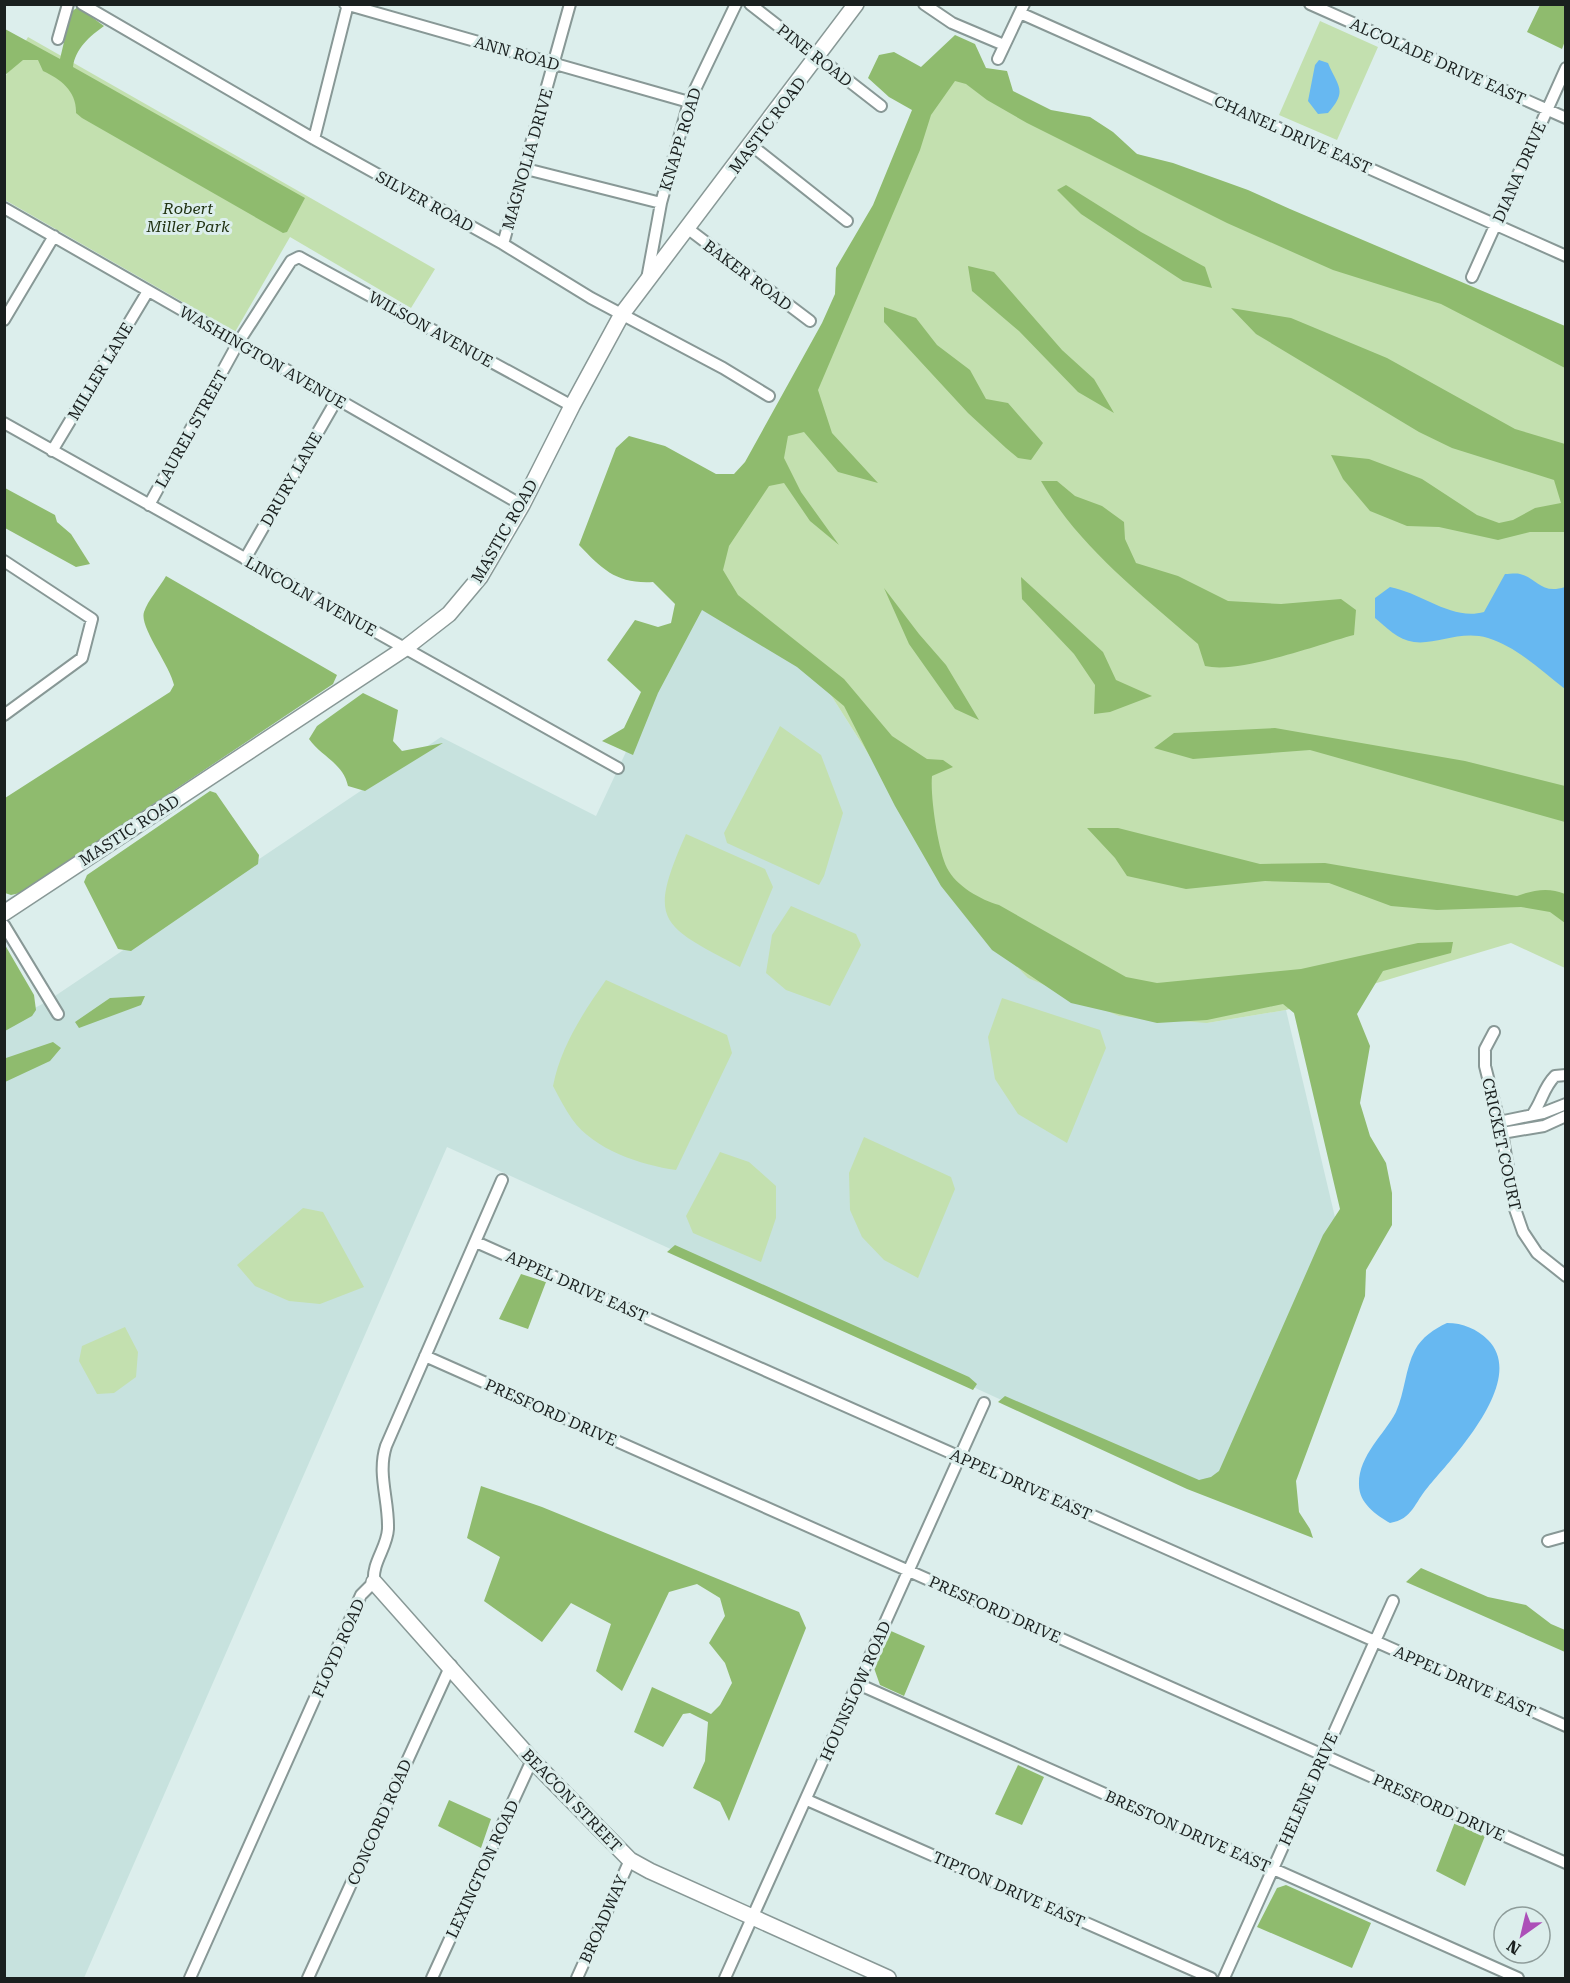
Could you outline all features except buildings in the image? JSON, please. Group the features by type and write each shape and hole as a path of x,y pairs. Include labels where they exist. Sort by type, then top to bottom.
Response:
{"main road":[{"name":"MASTIC ROAD","path":"4,913 404,649 449,614 492,560 622,314 856,4"},
{"name":"BEACON STREET","path":"374,1582 451,1665 532,1760 630,1860 888,1978"}],"street":[{"path":"58,39 68,4"},
{"name":"SILVER ROAD","path":"82,4 314,139 769,396"},
{"name":"MAGNOLIA DRIVE","path":"503,244 526,169 570,4"},
{"name":"KNAPP ROAD","path":"646,281 661,203 688,102 736,4"},
{"name":"PINE ROAD","path":"750,4 881,106"},
{"path":"924,4 952,23 1005,45"},
{"name":"ALCOLADE DRIVE EAST","path":"1310,4 1566,118"},
{"path":"314,139 347,5"},
{"name":"ANN ROAD","path":"347,5 688,102"},
{"path":"998,59 1022,9"},
{"name":"CHANEL DRIVE EAST","path":"1022,9 1566,256"},
{"name":"DIANA DRIVE","path":"1472,277 1566,68"},
{"path":"751,145 847,221"},
{"path":"526,169 661,203"},
{"name":"WASHINGTON AVENUE","path":"4,208 522,505"},
{"name":"BAKER ROAD","path":"687,228 810,321"},
{"path":"4,321 54,236"},
{"name":"WILSON AVENUE","path":"291,261 299,257 572,406"},
{"name":"LAUREL STREET","path":"149,505 238,343 291,261"},
{"name":"MILLER LANE","path":"52,451 147,291"},
{"name":"DRURY LANE","path":"244,559 337,399"},
{"name":"LINCOLN AVENUE","path":"4,423 618,768"},
{"path":"4,561 92,619 81,658 4,715"},
{"path":"4,925 58,1014"},
{"name":"CRICKET COURT","path":"1494,1032 1485,1049 1485,1066 1501,1128 1515,1209 1523,1232 1537,1253 1566,1276"},
{"path":"1532,1116 1542,1102 1544,1087 1554,1076 1566,1076"},
{"path":"1542,1102 1557,1116"},
{"path":"1501,1128 1544,1126 1557,1116 1566,1104"},
{"path":"1501,1128 1532,1116 1557,1116"},
{"name":"FLOYD ROAD","path":"190,1978 361,1595 374,1582 373,1570 388,1530 381,1461 502,1180"},
{"name":"APPEL DRIVE EAST","path":"476,1242 1566,1725"},
{"name":"PRESFORD DRIVE","path":"425,1356 1566,1863"},
{"name":"HOUNSLOW ROAD","path":"725,1978 984,1403"},
{"path":"1548,1541 1566,1536"},
{"name":"HELENE DRIVE","path":"1224,1978 1393,1601"},
{"name":"CONCORD ROAD","path":"308,1978 451,1665"},
{"name":"BRESTON DRIVE EAST","path":"858,1684 1518,1978"},
{"name":"LEXINGTON ROAD","path":"432,1978 532,1760"},
{"name":"TIPTON DRIVE EAST","path":"807,1800 1211,1978"},
{"name":"BROADWAY","path":"577,1978 630,1860"}],"shaded area":[{"path":"704,585 822,681 890,788 1207,1023 1286,1010 1338,1230 1212,1496 447,1147 84,1978 5,1978 5,1024 46,1002 441,737 596,816"}],"green space":[{"path":"1540,5 1565,5 1565,41 1562,49 1527,32"},
{"path":"78,7 104,26 80,49 73,67 305,198 287,232 283,233 82,118 76,113 74,99 67,87 43,71 38,60 23,60 5,75 5,29 60,59 71,12"},
{"path":"1320,21 1378,47 1337,140 1279,115"},
{"path":"955,35 975,44 986,68 1007,71 1013,91 1051,110 1090,117 1113,132 1137,154 1173,163 1248,190 1565,326 1565,368 1441,304 1333,270 1227,223 1027,123 987,100 966,84 955,81 931,115 920,150 818,390 832,433 878,483 838,472 804,432 788,436 784,458 801,492 839,545 810,521 784,483 769,486 729,546 723,570 738,595 844,679 892,736 927,759 943,760 953,767 932,776 932,796 935,823 944,860 956,881 977,896 999,905 1126,977 1157,983 1301,969 1418,943 1453,942 1451,953 1383,971 1357,1014 1370,1046 1360,1103 1370,1136 1386,1163 1392,1193 1392,1225 1366,1270 1365,1296 1296,1481 1299,1512 1313,1538 1187,1489 998,1402 1005,1396 1199,1480 1211,1477 1219,1471 1323,1235 1340,1209 1294,1013 1283,1004 1207,1020 1157,1023 1071,1003 992,950 941,886 895,806 844,706 797,667 702,610 658,693 633,755 602,741 624,728 641,692 607,660 635,620 658,627 671,623 675,604 653,582 630,581 612,574 579,545 616,448 629,436 665,446 716,474 734,474 745,462 822,323 835,294 836,268 873,205 912,110 889,97 868,78 879,55 894,52 921,67"},
{"name":"Robert Miller Park","path":"28,37 435,269 411,308 290,237 235,332 5,200 5,77"},
{"path":"944,68 1565,344 1565,968 1511,943 1286,1010 1207,1023 1119,1016 1028,978 960,909 890,788 822,681 704,585"},
{"path":"1066,185 1141,232 1205,267 1212,288 1183,281 1081,214 1057,190"},
{"path":"968,266 994,272 1062,350 1094,379 1114,413 1078,392 1019,331 972,291"},
{"path":"884,307 916,318 937,345 970,370 986,399 1008,403 1043,443 1031,460 1018,458 968,413 884,322"},
{"path":"1231,308 1291,318 1387,358 1515,429 1565,444 1565,532 1530,532 1498,540 1439,527 1407,526 1370,511 1343,479 1331,455 1369,459 1422,479 1477,515 1499,523 1513,520 1535,508 1561,503 1554,480 1452,448 1419,432 1256,334"},
{"path":"1041,481 1057,481 1075,496 1102,506 1124,522 1125,539 1136,563 1178,576 1228,601 1281,604 1341,599 1356,610 1354,635 1258,662 1238,666 1205,666 1198,644 1133,588 1092,548 1056,505"},
{"path":"5,488 55,515 57,522 71,534 90,564 76,567 5,528"},
{"path":"166,576 337,675 333,684 20,893 11,895 5,893 5,798 170,692 174,685 144,619 146,607"},
{"path":"1021,577 1103,652 1116,680 1152,696 1110,712 1094,714 1095,685 1074,654 1022,599"},
{"path":"884,588 946,665 979,720 955,709 909,644"},
{"path":"363,693 398,710 393,741 402,751 443,743 365,791 348,786 342,771 309,739 317,726"},
{"path":"780,726 821,755 843,813 824,876 819,885 727,843 724,833"},
{"path":"1275,728 1465,761 1565,786 1565,822 1310,750 1193,759 1154,748 1174,733"},
{"path":"210,791 216,793 259,855 258,864 131,951 118,949 84,882 87,875"},
{"path":"1087,828 1118,828 1260,864 1325,863 1517,896 1535,891 1553,891 1565,894 1565,923 1550,912 1521,907 1437,910 1391,906 1329,883 1265,881 1186,889 1127,876 1115,858"},
{"path":"686,834 765,869 773,887 740,967 692,941 677,930 668,918 665,904 667,886"},
{"path":"791,906 856,934 861,945 830,1006 786,990 766,973 772,935"},
{"path":"5,945 34,995 36,1010 32,1016 5,1031"},
{"path":"606,980 727,1035 732,1053 676,1170 634,1160 593,1139 572,1119 553,1086 567,1044 581,1017"},
{"path":"145,996 141,1005 79,1028 75,1022 110,998"},
{"path":"1002,998 1100,1030 1106,1048 1067,1143 1018,1114 995,1079 988,1037"},
{"path":"53,1042 61,1048 50,1061 5,1082 6,1058"},
{"path":"864,1137 951,1177 955,1189 918,1278 884,1260 862,1237 850,1210 849,1173"},
{"path":"720,1152 749,1162 776,1186 776,1218 761,1262 693,1233 686,1216"},
{"path":"303,1208 323,1212 364,1287 320,1304 289,1301 255,1286 237,1265"},
{"path":"675,1245 969,1377 977,1384 973,1390 667,1252"},
{"path":"521,1274 546,1282 528,1329 499,1319"},
{"path":"125,1327 138,1352 136,1377 114,1393 97,1394 79,1361 82,1346"},
{"path":"481,1486 542,1507 799,1612 806,1628 729,1821 720,1802 693,1788 705,1761 708,1722 690,1713 683,1714 663,1747 634,1732 652,1687 711,1714 720,1705 732,1683 725,1663 709,1643 725,1616 720,1598 697,1584 669,1592 622,1691 596,1671 611,1624 571,1603 542,1642 484,1601 500,1557 467,1538"},
{"path":"1421,1568 1488,1597 1526,1605 1551,1624 1565,1630 1565,1652 1406,1582"},
{"path":"891,1631 925,1646 904,1696 880,1685 874,1668"},
{"path":"1018,1765 1044,1777 1022,1825 995,1814"},
{"path":"449,1800 491,1819 481,1848 438,1826"},
{"path":"1455,1822 1485,1836 1465,1886 1436,1871"},
{"path":"1286,1885 1371,1923 1352,1968 1257,1927 1277,1888"}],"water":[{"path":"1319,60 1328,63 1338,83 1339,93 1338,99 1328,113 1318,114 1308,101 1315,65"},
{"path":"1505,574 1526,576 1550,589 1565,587 1565,689 1519,653 1499,642 1478,636 1431,642 1408,641 1375,618 1375,598 1390,587 1460,613 1484,612"},
{"path":"1447,1323 1469,1327 1488,1340 1498,1357 1499,1376 1493,1396 1482,1418 1468,1438 1412,1510 1404,1518 1390,1523 1365,1503 1360,1491 1360,1474 1367,1455 1396,1412 1415,1350 1429,1334"}]}
